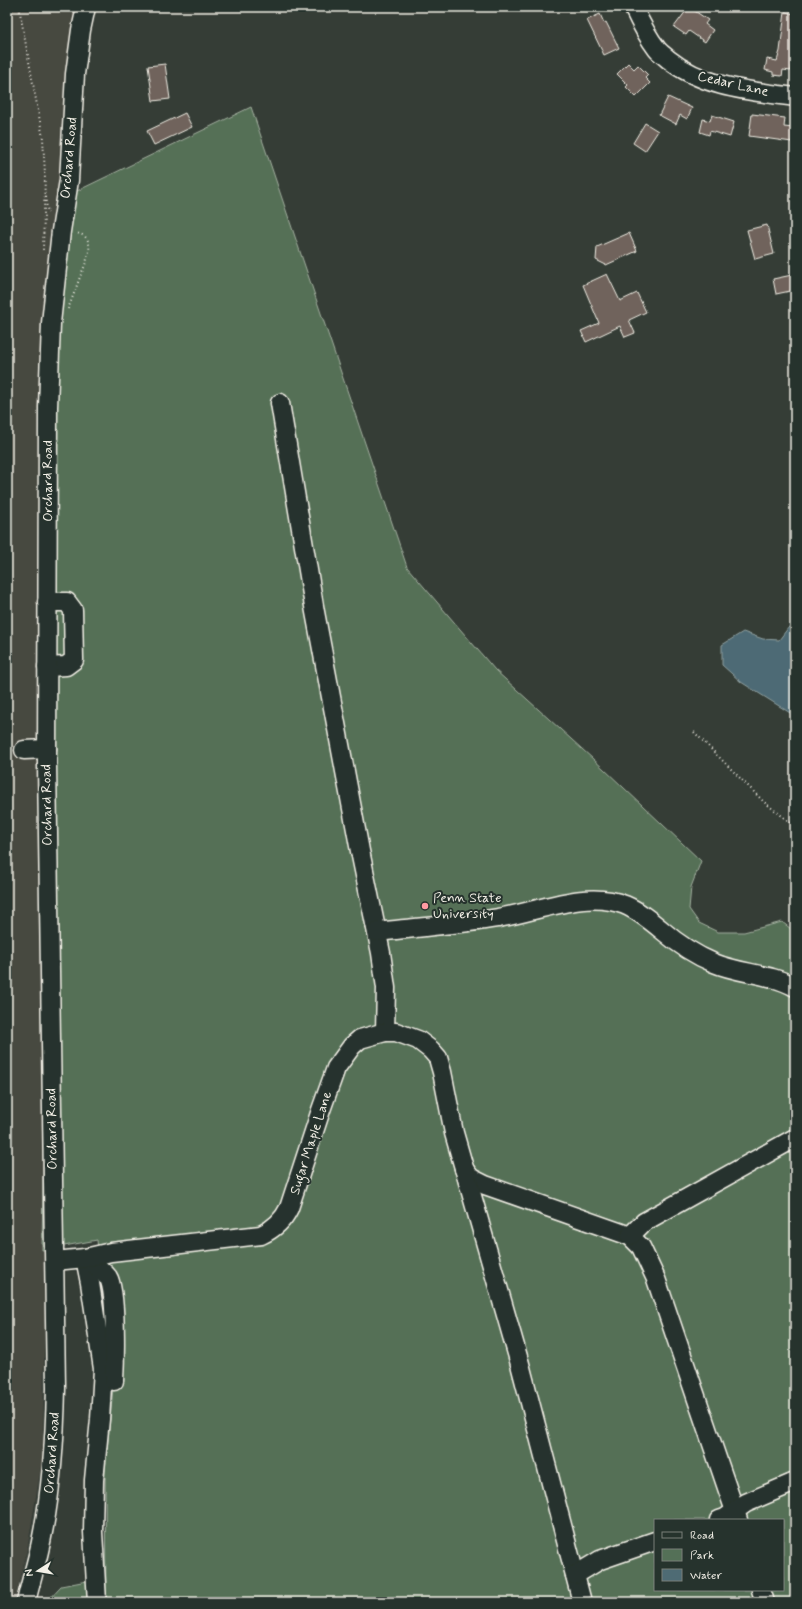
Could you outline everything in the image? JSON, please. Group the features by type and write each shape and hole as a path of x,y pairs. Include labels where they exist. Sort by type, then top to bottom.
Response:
{"street":[{"name":"Orchard Road","path":"26,1602 42,1537 53,1456 56,1388 47,749 48,406 51,323 61,231 69,180 76,67 80,30 86,7"},
{"name":"Cedar Lane","path":"633,7 642,28 658,50 679,68 704,80 745,90 795,97"},
{"path":"280,403 315,612 360,851 377,932 386,988 384,1032"},
{"path":"47,602 67,602 73,610 74,660 66,666 47,667"},
{"path":"24,750 47,749"},
{"path":"377,932 497,918 572,902 594,899 609,900 637,911 688,949 714,963 732,970 773,979 795,987"},
{"name":"Sugar Maple Lane","path":"54,1261 84,1258 111,1252 260,1235 271,1230 285,1217 289,1208 336,1068 344,1056 360,1039 384,1032 396,1032 418,1040 431,1050 438,1058 463,1168 520,1364 582,1602"},
{"path":"630,1236 644,1222 795,1138"},
{"path":"463,1168 471,1178 484,1186 630,1236 640,1247 656,1279 737,1515"},
{"path":"84,1258 101,1270 108,1278 112,1288 114,1321 114,1374 106,1480"},
{"path":"84,1258 90,1284 104,1369 94,1480 93,1532 97,1602"},
{"path":"722,1519 737,1515 746,1503 795,1482"},
{"path":"575,1575 600,1560 654,1541"},
{"path":"761,1591 765,1602"}],"path":[{"path":"19,7 43,138 44,190"},
{"path":"68,310 88,260 90,251 89,243 85,237 80,233 71,232"},
{"path":"694,732 764,802 795,826"}],"shaded area":[{"path":"7,7 80,7 39,366 38,690 45,1287 43,1455 28,1545 15,1602 7,1602"}],"green space":[{"name":"Penn State University","path":"251,107 407,567 495,670 604,769 701,861 691,887 689,909 699,923 718,932 744,932 782,922 795,932 795,1602 106,1602 105,1472 113,1388 97,1240 42,1250 57,189 77,191"},
{"path":"92,1580 93,1602 46,1602 61,1586"}],"water":[{"path":"795,619 795,716 741,682 722,665 722,645 743,632 763,639 779,640"}],"building":[{"path":"689,7 708,20 705,24 713,30 705,42 689,31 686,35 674,27"},
{"path":"785,12 795,14 795,66 792,66 791,71 783,70 782,76 773,75 773,72 765,70 767,59 777,61 780,51"},
{"path":"600,14 604,23 606,22 619,48 604,55 587,20"},
{"path":"628,63 634,69 638,65 648,75 645,78 650,83 636,97 626,87 628,85 617,74"},
{"path":"165,64 170,99 153,101 148,66"},
{"path":"668,97 692,108 687,119 680,115 676,124 659,115"},
{"path":"185,113 192,127 154,145 147,131"},
{"path":"752,114 785,118 784,127 793,128 792,142 749,136"},
{"path":"712,115 734,122 730,137 710,131 709,135 700,132 703,119 710,121"},
{"path":"645,123 658,131 645,151 633,143"},
{"path":"767,225 774,254 755,259 747,230"},
{"path":"629,233 637,251 606,265 596,260 597,247"},
{"path":"607,274 620,301 637,293 646,312 629,320 635,333 625,337 620,326 586,342 581,331 599,323 583,285"},
{"path":"792,275 795,290 776,294 773,279"}],"place":[{"name":"Penn State University","path":"425,906"}]}
